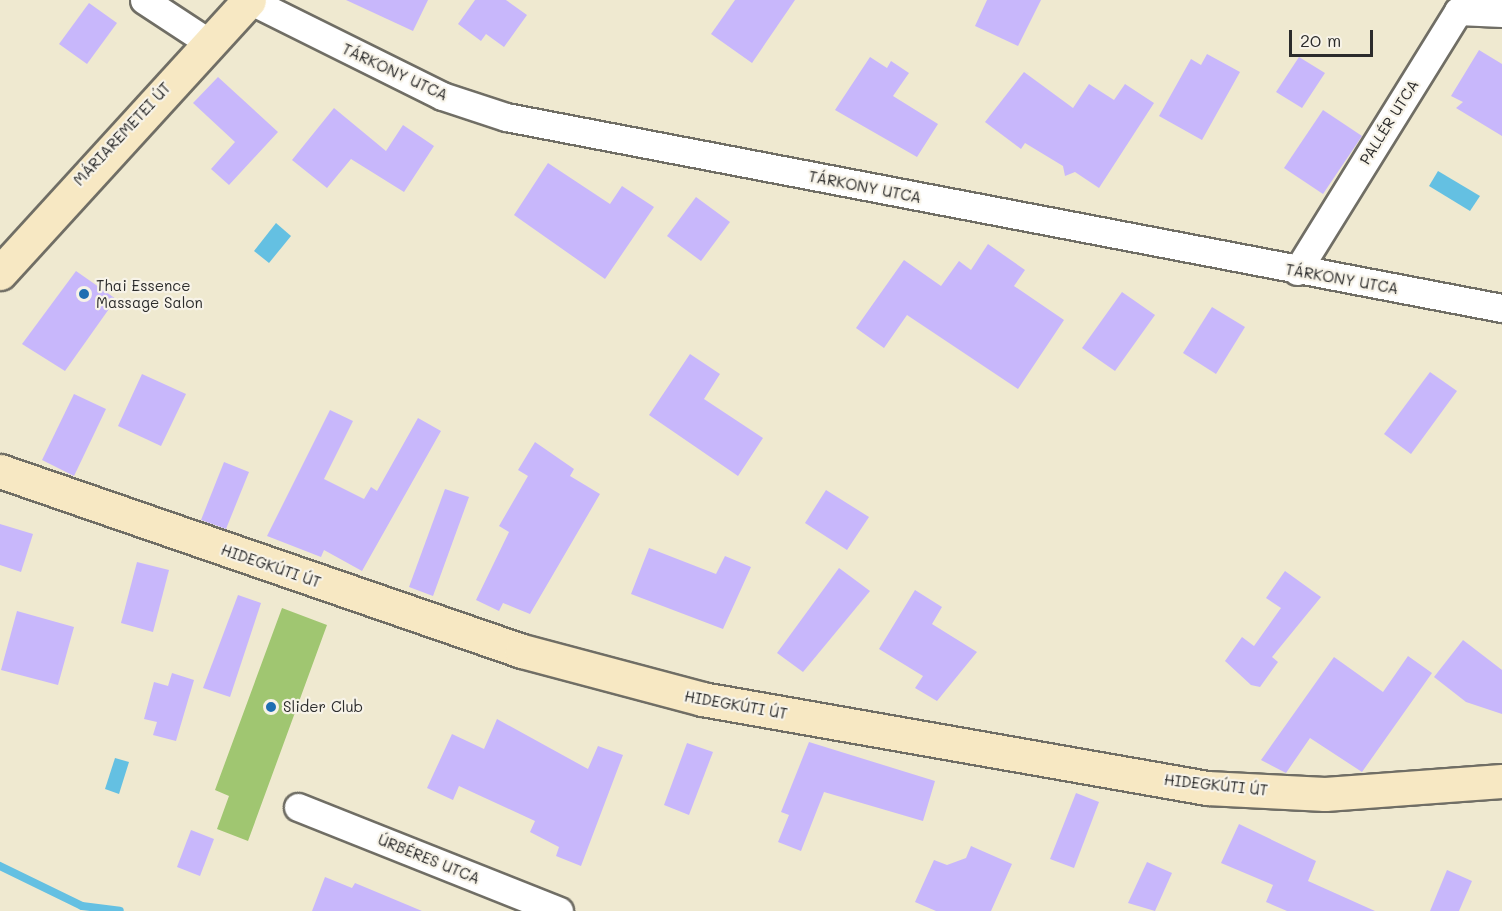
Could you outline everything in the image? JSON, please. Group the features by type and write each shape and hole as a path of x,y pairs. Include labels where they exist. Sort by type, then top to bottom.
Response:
{"main road":[{"name":"MÁRIAREMETEI ÚT","path":"0,273 208,42 249,0"},
{"name":"HIDEGKÚTI ÚT","path":"0,471 522,651 702,699 1207,788 1325,794 1502,781"}],"street":[{"path":"144,0 208,42"},
{"name":"TÁRKONY UTCA","path":"249,0 441,96 506,117 1297,272 1502,308"},
{"name":"PALLÉR UTCA","path":"1297,272 1458,11 1502,13"},
{"name":"ÚRBÉRES UTCA","path":"298,807 560,911"}],"green space":[{"name":"Slider Club","path":"282,608 327,625 248,841 217,829 229,796 215,790"}],"water":[{"path":"1438,171 1480,196 1470,211 1429,186"},
{"path":"276,223 291,236 269,263 254,251"},
{"path":"115,758 129,762 119,794 105,789"}],"building":[{"path":"346,0 428,0 413,31"},
{"path":"475,0 506,0 527,15 504,47 486,34 481,41 458,24"},
{"path":"735,0 795,0 752,63 711,34"},
{"path":"987,0 1041,0 1018,46 975,26"},
{"path":"89,3 117,23 87,64 59,44"},
{"path":"1479,50 1502,64 1502,136 1456,108 1463,102 1451,96"},
{"path":"1207,54 1240,72 1202,140 1159,116 1191,59 1201,65"},
{"path":"870,57 887,68 891,61 909,73 893,96 938,124 917,157 835,110"},
{"path":"1299,57 1325,73 1302,108 1276,92"},
{"path":"1024,72 1073,108 1089,84 1114,100 1125,84 1154,103 1099,188 1075,172 1065,176 1063,166 1025,143 1021,149 985,122"},
{"path":"218,77 278,132 229,185 211,169 235,142 193,103"},
{"path":"334,108 386,151 403,125 434,146 404,192 351,159 327,188 292,160"},
{"path":"1323,110 1362,136 1323,194 1284,168"},
{"path":"548,163 610,204 622,186 654,207 605,279 514,215"},
{"path":"696,197 730,222 701,261 667,236"},
{"path":"988,244 1025,270 1014,286 1064,320 1018,389 907,315 884,348 856,328 904,260 941,286 959,261 971,270"},
{"path":"76,271 116,299 65,371 22,344"},
{"path":"1122,292 1155,315 1115,371 1082,348"},
{"path":"1212,307 1245,327 1216,374 1183,353"},
{"path":"690,354 720,374 704,399 763,438 738,476 649,415"},
{"path":"1430,372 1457,391 1411,454 1384,434"},
{"path":"142,374 186,394 161,446 118,426"},
{"path":"74,394 106,409 74,476 42,460"},
{"path":"330,410 353,421 324,479 364,499 371,487 377,491 418,418 441,431 362,571 324,550 321,557 267,536"},
{"path":"535,442 574,469 570,476 600,494 530,614 503,603 499,611 476,600 509,532 499,526 528,476 518,470"},
{"path":"224,462 249,472 226,529 201,520"},
{"path":"445,489 469,497 433,596 409,587"},
{"path":"826,490 869,517 847,550 805,523"},
{"path":"0,524 33,534 21,572 0,565"},
{"path":"649,548 716,574 725,556 751,567 723,629 631,594"},
{"path":"137,562 169,570 153,632 121,623"},
{"path":"839,568 870,591 803,672 777,653"},
{"path":"1285,571 1321,597 1272,657 1278,662 1260,687 1251,685 1225,661 1242,637 1254,646 1281,608 1266,598"},
{"path":"915,590 942,607 932,624 977,652 937,701 915,688 923,676 879,649"},
{"path":"238,595 261,603 230,697 203,688"},
{"path":"17,611 74,627 58,685 1,670"},
{"path":"1463,640 1502,670 1502,714 1466,702 1434,677"},
{"path":"1408,656 1432,673 1362,772 1310,738 1286,773 1261,760 1334,657 1383,692"},
{"path":"172,673 194,680 176,741 153,735 157,722 144,719 154,682 168,686"},
{"path":"497,719 588,769 598,746 623,755 581,866 556,856 559,847 530,832 535,821 459,786 453,800 427,788 452,734 484,749"},
{"path":"809,742 935,781 923,821 824,792 801,851 778,842 789,815 781,812"},
{"path":"687,743 713,752 689,815 664,805"},
{"path":"1076,793 1099,802 1074,868 1050,859"},
{"path":"1239,824 1316,861 1308,881 1375,911 1287,911 1266,902 1273,885 1221,863"},
{"path":"191,830 214,839 200,876 177,867"},
{"path":"971,846 1012,864 991,911 936,911 915,902 934,860 947,865 966,858"},
{"path":"1147,862 1172,873 1155,911 1128,903"},
{"path":"1447,870 1472,881 1459,911 1430,911"},
{"path":"325,877 352,888 355,883 422,911 312,911"}],"waterway":[{"path":"0,866 82,906 120,911"}],"place":[{"name":"Thai Essence Massage Salon","path":"84,294"},
{"name":"Slider Club","path":"271,707"}]}
